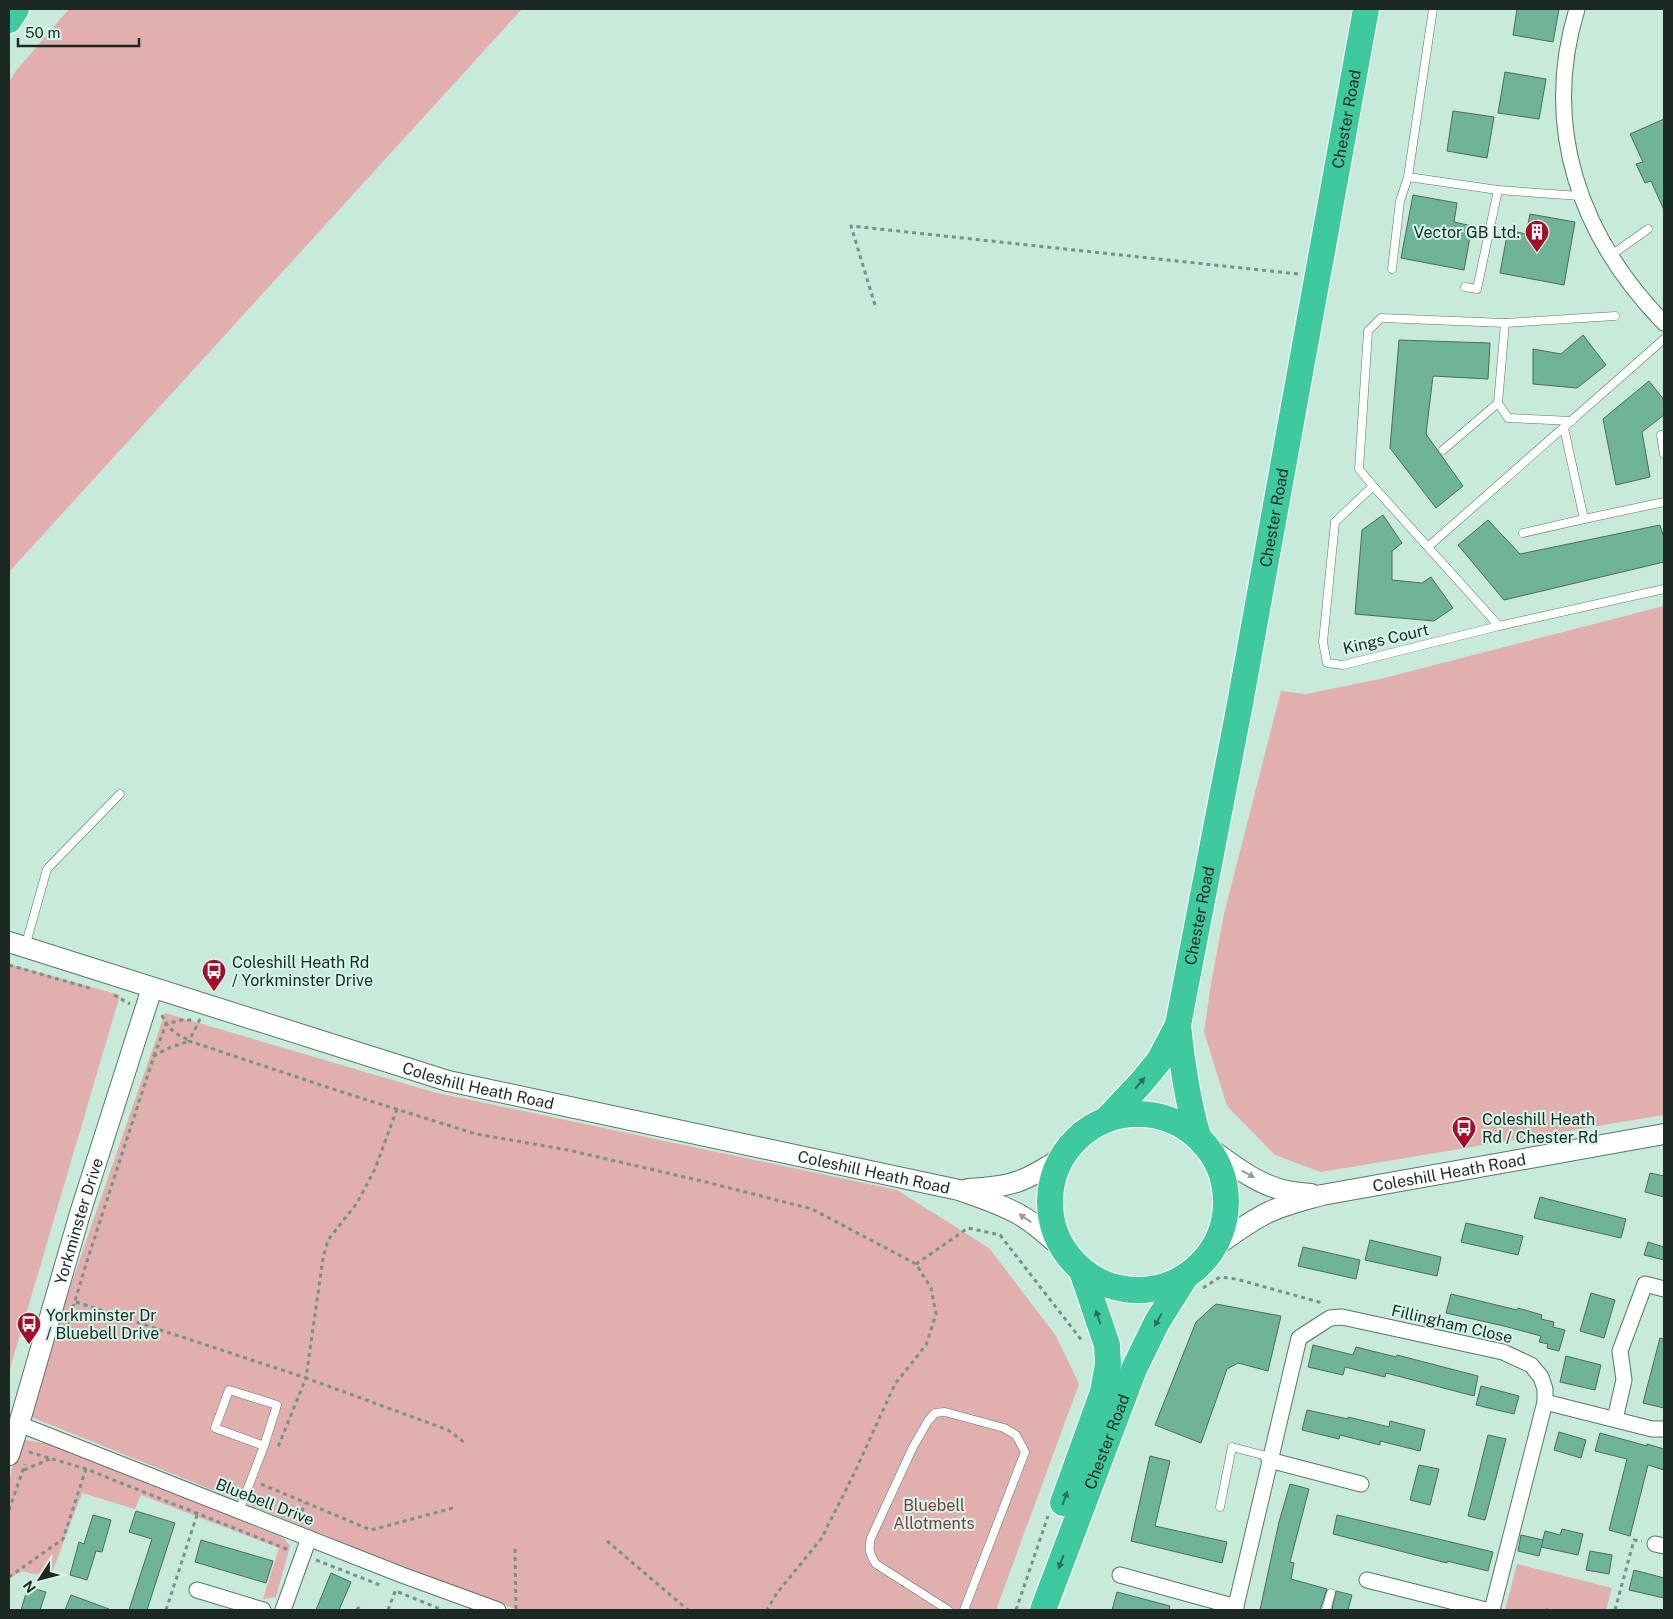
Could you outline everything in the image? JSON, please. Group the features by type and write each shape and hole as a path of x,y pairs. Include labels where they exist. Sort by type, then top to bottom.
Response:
{"highway":[{"path":"9,20 16,9"},
{"name":"Chester Road","path":"1107,1119 1159,1061 1178,1025 1240,709 1366,9"},
{"name":"Chester Road","path":"1178,1025 1188,1100 1203,1142"},
{"path":"1130,1114 1154,1115 1178,1123 1203,1142 1221,1170 1227,1195 1225,1222 1216,1246 1196,1270 1192,1284 1142,1291 1121,1289 1100,1282 1082,1270 1063,1249 1053,1227 1050,1203 1052,1180 1061,1158 1073,1142 1089,1128 1107,1119 1130,1114"},
{"name":"Chester Road","path":"1025,1610 1103,1392 1108,1364 1107,1345 1082,1270"},
{"name":"Chester Road","path":"1043,1610 1134,1369 1157,1322 1192,1284"}],"street":[{"path":"1577,9 1567,48 1562,110 1570,158 1580,196 1610,256 1646,305 1664,323"},
{"name":"Coleshill Heath Road","path":"17,944 152,988 204,1012 448,1081 958,1190 1020,1215 1063,1249"},
{"name":"Yorkminster Drive","path":"9,1455 28,1427 81,1210 152,988"},
{"name":"Coleshill Heath Road","path":"1216,1246 1268,1212 1322,1195 1664,1134"},
{"name":"Coleshill Heath Road","path":"1203,1142 1243,1172 1265,1184 1286,1191 1322,1195"},
{"name":"Coleshill Heath Road","path":"958,1190 999,1188 1016,1183 1033,1176 1061,1158"},
{"path":"1615,1419 1624,1380 1620,1351 1645,1284 1664,1289"},
{"name":"Fillingham Close","path":"1328,1319 1342,1317 1503,1352 1531,1365 1541,1377 1545,1389 1545,1402 1492,1610"},
{"path":"1120,1575 1235,1608 1299,1338 1328,1319"},
{"path":"1545,1402 1652,1429 1664,1429"},
{"name":"Bluebell Drive","path":"28,1427 239,1511 498,1610"},
{"path":"1270,1459 1361,1484"},
{"path":"283,1610 309,1538"},
{"path":"1367,1580 1486,1610"},
{"path":"197,1590 262,1610"}],"lane":[{"path":"1392,269 1400,201 1408,177 1433,9"},
{"path":"1408,177 1498,190 1580,196"},
{"path":"1465,287 1477,289 1498,190"},
{"path":"1610,256 1648,229"},
{"path":"1615,316 1505,323 1382,318 1368,331 1359,469 1500,626 1664,589"},
{"path":"1505,323 1498,403 1508,418 1572,421"},
{"path":"1429,546 1664,339"},
{"path":"1443,450 1498,403"},
{"path":"1564,428 1584,519"},
{"path":"1661,435 1664,454"},
{"name":"Kings Court","path":"1373,486 1335,522 1323,642 1327,663 1343,665 1500,626"},
{"path":"1523,533 1664,502"},
{"path":"17,944 47,869 120,794"},
{"path":"239,1511 264,1446 277,1405 229,1390 215,1428 264,1446"},
{"path":"948,1610 876,1564 869,1548 871,1538 913,1447 928,1421 935,1413 945,1412 1004,1428 1016,1435 1025,1452 964,1610"},
{"path":"1220,1507 1232,1447 1270,1459"},
{"path":"1326,1610 1331,1592"}],"path":[{"path":"874,305 851,226 1195,264 1318,274"},
{"path":"9,965 99,991"},
{"path":"107,993 162,1014 166,1024 178,1036 476,1134 568,1150 812,1209 916,1264 931,1288 936,1314 926,1345 895,1384 852,1478 821,1539 777,1593 768,1610"},
{"path":"166,1024 204,1012"},
{"path":"154,1056 189,1040 204,1012"},
{"path":"64,1338 87,1261 166,1024"},
{"path":"277,1448 306,1378 323,1258 328,1240 357,1203 375,1169 397,1109"},
{"path":"916,1264 968,1228 1000,1235 1084,1344"},
{"path":"1192,1284 1220,1277 1236,1279 1319,1302 1328,1319"},
{"path":"76,1302 306,1378 448,1430 466,1444"},
{"path":"9,1510 29,1452 28,1427"},
{"path":"29,1452 86,1469 444,1610"},
{"path":"9,1576 63,1539 92,1453"},
{"path":"23,1470 51,1459"},
{"path":"265,1475 261,1484 370,1530 453,1508"},
{"path":"166,1610 197,1514"},
{"path":"1616,1610 1634,1540 1660,1545"},
{"path":"607,1541 688,1610"},
{"path":"515,1549 516,1610"},
{"path":"388,1610 402,1574"},
{"path":"357,1610 358,1608 363,1610"}],"green space":[{"path":"69,9 522,9 9,572 9,82 15,72"},
{"path":"1664,606 1664,1115 1321,1172 1275,1155 1227,1106 1204,1032 1224,914 1281,691 1306,694 1380,679"},
{"path":"9,964 120,995 9,1372"},
{"name":"Bluebell Allotments","path":"165,1013 433,1092 897,1190 989,1248 1056,1336 1079,1384 996,1610 518,1610 426,1576 26,1415"},
{"path":"25,1440 50,1444 284,1538 290,1546 276,1597 263,1599 279,1548 141,1495 135,1509 82,1493 51,1575 23,1571 9,1578 9,1485 17,1451"},
{"path":"1517,1564 1612,1588 1606,1610 1505,1610"}],"building":[{"path":"1517,9 1559,9 1553,42 1513,35"},
{"path":"1505,72 1546,79 1539,119 1498,113"},
{"path":"1453,111 1494,117 1487,158 1447,151"},
{"path":"1664,119 1664,210 1651,181 1645,183 1636,164 1643,162 1630,134"},
{"path":"1413,195 1457,203 1454,222 1472,226 1464,270 1401,258"},
{"name":"Vector GB Ltd.","path":"1530,214 1575,222 1564,285 1500,273 1508,230 1526,234"},
{"path":"1583,335 1606,365 1577,388 1533,384 1533,349 1561,354"},
{"path":"1399,340 1490,343 1488,379 1433,376 1426,434 1463,486 1436,508 1390,448"},
{"path":"1649,381 1664,400 1664,415 1642,432 1650,477 1616,485 1603,419"},
{"path":"1383,515 1402,543 1392,551 1392,580 1422,583 1431,577 1453,608 1434,621 1355,614 1362,530"},
{"path":"1488,520 1520,554 1660,525 1664,538 1664,562 1504,600 1458,545"},
{"path":"1650,1173 1664,1176 1664,1197 1645,1192"},
{"path":"1540,1197 1626,1219 1621,1238 1534,1218"},
{"path":"1466,1223 1523,1236 1518,1255 1461,1242"},
{"path":"1370,1240 1441,1257 1437,1276 1365,1260"},
{"path":"1648,1242 1664,1247 1664,1260 1644,1255"},
{"path":"1303,1247 1360,1260 1356,1279 1298,1266"},
{"path":"1591,1293 1615,1300 1604,1338 1580,1331"},
{"path":"1451,1294 1542,1315 1541,1319 1554,1322 1553,1327 1565,1330 1559,1351 1547,1348 1548,1344 1539,1342 1541,1336 1446,1313"},
{"path":"1216,1304 1281,1316 1268,1371 1238,1363 1227,1369 1201,1443 1155,1425 1196,1322"},
{"path":"1660,1338 1664,1339 1664,1408 1643,1403"},
{"path":"1313,1345 1353,1355 1356,1347 1396,1357 1397,1355 1478,1376 1474,1396 1386,1373 1385,1377 1345,1367 1343,1375 1308,1367"},
{"path":"1566,1356 1601,1365 1595,1390 1560,1382"},
{"path":"1481,1386 1519,1396 1514,1414 1476,1405"},
{"path":"1307,1410 1389,1427 1390,1421 1425,1430 1420,1451 1380,1441 1380,1445 1340,1435 1339,1439 1302,1430"},
{"path":"1559,1432 1586,1440 1581,1458 1554,1450"},
{"path":"1600,1433 1664,1449 1664,1470 1648,1465 1630,1536 1609,1530 1627,1459 1595,1451"},
{"path":"1488,1435 1506,1439 1485,1520 1468,1516"},
{"path":"1150,1456 1170,1461 1155,1526 1227,1542 1222,1563 1131,1541"},
{"path":"1419,1465 1439,1469 1430,1505 1410,1500"},
{"path":"1290,1484 1309,1489 1290,1562 1294,1563 1291,1579 1327,1589 1320,1610 1260,1610 1279,1522"},
{"path":"136,1511 175,1523 147,1610 129,1610 152,1539 129,1532"},
{"path":"93,1515 111,1520 102,1552 96,1551 87,1580 70,1575 79,1542 84,1544"},
{"path":"1337,1515 1493,1552 1488,1571 1447,1561 1447,1563 1333,1534"},
{"path":"1562,1529 1583,1534 1578,1555 1541,1547 1545,1531 1560,1535"},
{"path":"1521,1535 1543,1540 1539,1556 1518,1551"},
{"path":"201,1540 273,1561 266,1583 195,1562"},
{"path":"1590,1551 1612,1555 1609,1574 1586,1570"},
{"path":"1634,1570 1664,1578 1664,1598 1629,1590"},
{"path":"331,1573 351,1582 339,1610 316,1610"},
{"path":"28,1587 46,1592 40,1610 21,1610"},
{"path":"1336,1591 1352,1595 1348,1610 1332,1610"},
{"path":"1117,1592 1170,1606 1169,1610 1112,1610"},
{"path":"71,1595 109,1609 109,1610 65,1610"}],"place":[{"name":"Vector GB Ltd.","path":"1537,253"},
{"name":"Coleshill Heath Rd / Yorkminster Drive","path":"214,992"},
{"name":"Coleshill Heath Rd / Chester Rd","path":"1464,1149"},
{"name":"Yorkminster Dr / Bluebell Drive","path":"29,1345"}]}
